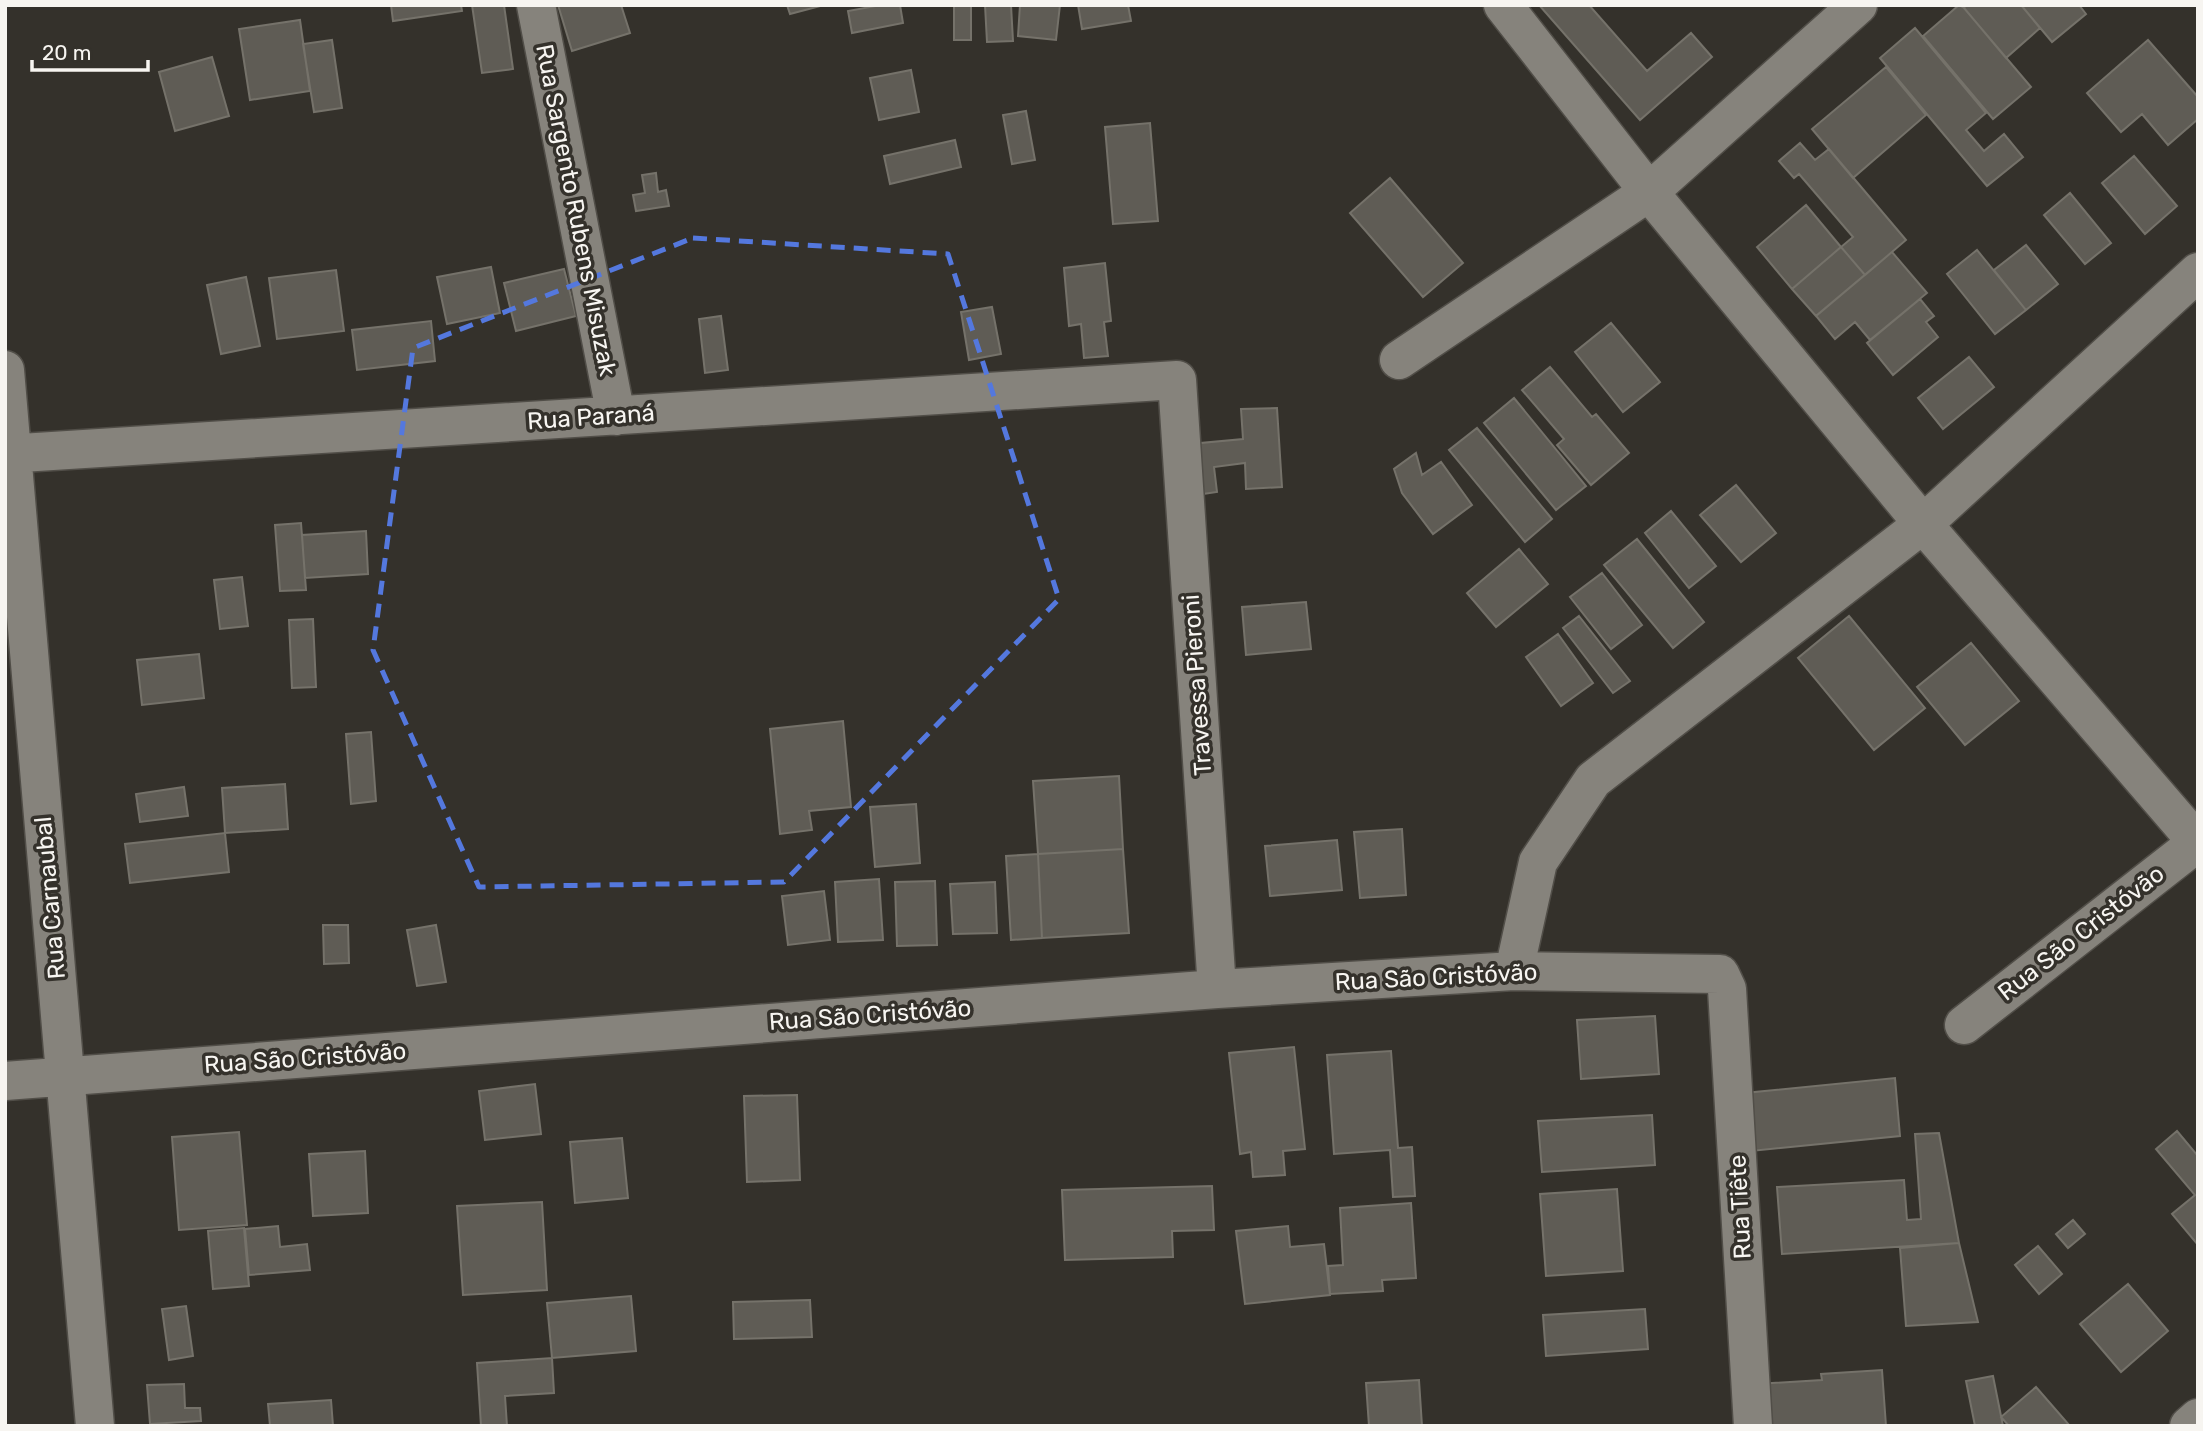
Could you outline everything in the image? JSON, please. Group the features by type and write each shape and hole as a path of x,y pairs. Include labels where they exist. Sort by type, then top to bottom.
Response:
{"street":[{"name":"Rua Sargento Rubens Misuzak","path":"536,5 616,415"},
{"path":"1503,5 1649,191 1923,524 2198,842"},
{"path":"1399,360 1649,191 1858,5"},
{"path":"1514,971 1538,862 1592,780 1923,524 2198,272"},
{"name":"Rua Carnaubal","path":"5,370 8,454 95,1426"},
{"name":"Rua Paraná","path":"8,454 1177,380"},
{"name":"Travessa Pieroni","path":"1177,380 1217,989"},
{"name":"Rua São Cristóvão","path":"1964,1025 2198,842"},
{"name":"Rua São Cristóvão","path":"5,1081 1217,989 1514,971 1720,974 1727,989"},
{"name":"Rua Tiête","path":"1727,989 1753,1426"},
{"path":"2189,1426 2198,1418"}],"highlighted area":[{"path":"693,238 948,254 1059,599 784,882 479,887 373,650 413,348"}],"building":[{"path":"391,5 461,5 462,11 393,21"},
{"path":"472,5 504,5 513,69 482,73"},
{"path":"558,5 621,5 630,33 572,51"},
{"path":"787,5 824,5 790,14"},
{"path":"881,5 900,5 903,23 852,33 848,11"},
{"path":"954,5 971,5 971,40 954,40"},
{"path":"985,5 1011,5 1013,41 987,42"},
{"path":"1020,5 1060,5 1056,40 1018,36"},
{"path":"1078,5 1128,5 1131,21 1082,29"},
{"path":"1539,5 1589,5 1647,71 1691,33 1712,57 1640,120"},
{"path":"1959,5 2031,87 1993,119 1923,36"},
{"path":"1966,5 2021,5 2040,28 2006,58 1964,8"},
{"path":"2021,5 2079,5 2086,14 2052,42"},
{"path":"300,20 310,91 250,100 239,29"},
{"path":"1915,28 1986,113 1966,130 1984,151 2004,134 2023,157 1987,186 1880,58"},
{"path":"332,40 342,108 314,112 303,44"},
{"path":"2148,40 2198,97 2198,119 2168,145 2142,114 2121,132 2087,93"},
{"path":"212,57 229,116 175,131 159,72"},
{"path":"1886,67 1926,115 1853,178 1812,129"},
{"path":"911,70 919,112 879,120 870,78"},
{"path":"1026,111 1035,160 1012,164 1003,115"},
{"path":"1150,123 1158,221 1113,224 1105,127"},
{"path":"955,140 961,167 890,184 884,156"},
{"path":"1800,143 1815,160 1829,149 1906,240 1865,275 1841,247 1853,237 1799,174 1794,178 1779,161"},
{"path":"2134,156 2177,206 2145,234 2102,183"},
{"path":"656,173 658,192 666,190 669,206 636,211 633,195 645,193 642,175"},
{"path":"1390,178 1463,263 1423,297 1350,213"},
{"path":"2070,193 2111,243 2085,264 2044,215"},
{"path":"1806,205 1841,247 1792,289 1757,247"},
{"path":"2026,245 2058,284 2026,310 1994,270"},
{"path":"1841,247 1865,275 1816,316 1792,289"},
{"path":"1977,250 2026,310 1995,334 1947,274"},
{"path":"1892,252 1927,293 1870,340 1855,322 1835,339 1816,316"},
{"path":"1105,263 1111,321 1104,322 1108,356 1084,358 1081,324 1069,326 1064,268"},
{"path":"491,267 500,313 447,324 437,277"},
{"path":"564,269 576,316 516,331 504,283"},
{"path":"336,270 344,331 277,339 269,278"},
{"path":"246,277 260,346 221,354 207,285"},
{"path":"1920,299 1934,316 1926,322 1938,337 1893,375 1867,343"},
{"path":"992,307 1001,354 969,360 961,312"},
{"path":"721,316 728,370 705,373 699,319"},
{"path":"431,321 435,361 357,370 352,330"},
{"path":"1611,323 1660,382 1623,412 1575,352"},
{"path":"1969,357 1994,387 1943,429 1918,398"},
{"path":"1550,367 1592,417 1596,414 1629,453 1591,485 1557,445 1564,439 1522,390"},
{"path":"1514,398 1586,486 1556,510 1484,423"},
{"path":"1277,408 1282,487 1246,489 1245,463 1214,467 1217,492 1196,495 1190,444 1243,439 1241,409"},
{"path":"1477,428 1552,519 1525,542 1449,450"},
{"path":"1416,453 1422,475 1441,462 1472,505 1433,534 1402,493 1394,469"},
{"path":"1736,485 1776,533 1741,562 1700,515"},
{"path":"1671,511 1716,566 1689,588 1645,533"},
{"path":"301,523 306,590 280,591 275,525"},
{"path":"366,531 368,574 305,578 302,535"},
{"path":"1637,539 1704,622 1673,648 1604,565"},
{"path":"1519,549 1548,584 1496,627 1467,593"},
{"path":"1602,573 1642,625 1611,649 1570,597"},
{"path":"242,577 248,626 220,629 214,580"},
{"path":"1306,602 1311,649 1246,655 1242,607"},
{"path":"1579,616 1630,681 1613,693 1563,628"},
{"path":"1849,616 1925,708 1874,750 1798,658"},
{"path":"313,619 316,687 292,688 289,620"},
{"path":"1558,634 1593,683 1561,706 1526,657"},
{"path":"1971,643 2019,701 1965,745 1917,687"},
{"path":"199,654 204,698 142,705 137,660"},
{"path":"843,721 851,807 809,811 812,830 780,834 770,729"},
{"path":"371,732 376,801 351,804 346,734"},
{"path":"1119,776 1123,849 1038,854 1033,781"},
{"path":"285,784 288,829 225,833 222,788"},
{"path":"184,787 188,816 140,822 136,794"},
{"path":"916,804 920,863 875,867 870,807"},
{"path":"1402,829 1406,895 1360,898 1354,832"},
{"path":"225,833 229,872 130,883 125,844"},
{"path":"1337,840 1342,890 1270,896 1265,846"},
{"path":"1123,849 1129,933 1042,938 1038,854"},
{"path":"1038,854 1042,938 1011,940 1006,856"},
{"path":"879,879 883,940 838,942 835,882"},
{"path":"935,881 937,945 897,946 895,882"},
{"path":"995,882 997,933 953,934 950,884"},
{"path":"824,891 830,940 788,945 782,896"},
{"path":"323,925 348,925 349,963 324,964"},
{"path":"436,925 446,982 417,986 407,930"},
{"path":"1655,1016 1659,1074 1581,1079 1577,1020"},
{"path":"1294,1047 1305,1149 1283,1151 1285,1175 1253,1177 1251,1152 1240,1154 1229,1053"},
{"path":"1391,1051 1398,1148 1412,1147 1415,1196 1393,1197 1390,1150 1334,1154 1327,1055"},
{"path":"1895,1078 1900,1136 1751,1151 1745,1093"},
{"path":"535,1084 541,1134 485,1140 479,1091"},
{"path":"797,1095 800,1180 747,1182 744,1096"},
{"path":"1652,1115 1655,1165 1542,1172 1538,1121"},
{"path":"2177,1131 2198,1156 2198,1245 2172,1214 2195,1195 2156,1149"},
{"path":"239,1132 247,1225 179,1230 172,1137"},
{"path":"1939,1133 1959,1243 1782,1254 1777,1187 1904,1180 1907,1220 1921,1219 1915,1134"},
{"path":"622,1138 628,1198 575,1203 570,1142"},
{"path":"365,1151 368,1213 313,1216 309,1154"},
{"path":"1212,1186 1214,1230 1172,1231 1173,1257 1065,1260 1062,1190"},
{"path":"1617,1189 1623,1271 1546,1276 1540,1194"},
{"path":"542,1202 547,1290 463,1295 457,1206"},
{"path":"1411,1203 1416,1278 1382,1280 1383,1291 1330,1294 1328,1266 1343,1265 1340,1208"},
{"path":"2073,1220 2085,1234 2068,1248 2056,1234"},
{"path":"278,1226 280,1247 307,1244 310,1270 249,1275 245,1229"},
{"path":"1288,1226 1290,1247 1324,1244 1330,1295 1245,1304 1236,1231"},
{"path":"244,1228 249,1286 213,1289 208,1231"},
{"path":"1959,1243 1978,1322 1906,1326 1900,1248"},
{"path":"2038,1246 2062,1274 2039,1294 2015,1265"},
{"path":"2128,1284 2168,1331 2121,1372 2080,1324"},
{"path":"631,1296 636,1351 552,1358 547,1303"},
{"path":"810,1300 812,1337 734,1339 733,1302"},
{"path":"186,1306 193,1356 169,1360 162,1309"},
{"path":"1645,1309 1648,1349 1546,1356 1543,1315"},
{"path":"552,1358 554,1393 505,1396 507,1426 481,1426 477,1363"},
{"path":"1882,1370 1886,1426 1760,1426 1757,1384 1822,1380 1821,1374"},
{"path":"1993,1376 2003,1426 1975,1426 1966,1381"},
{"path":"1419,1380 1422,1426 1369,1426 1366,1383"},
{"path":"184,1384 185,1408 200,1408 201,1421 150,1424 147,1385"},
{"path":"2036,1387 2070,1426 2009,1426 2001,1417"},
{"path":"331,1400 333,1426 270,1426 268,1404"}]}
